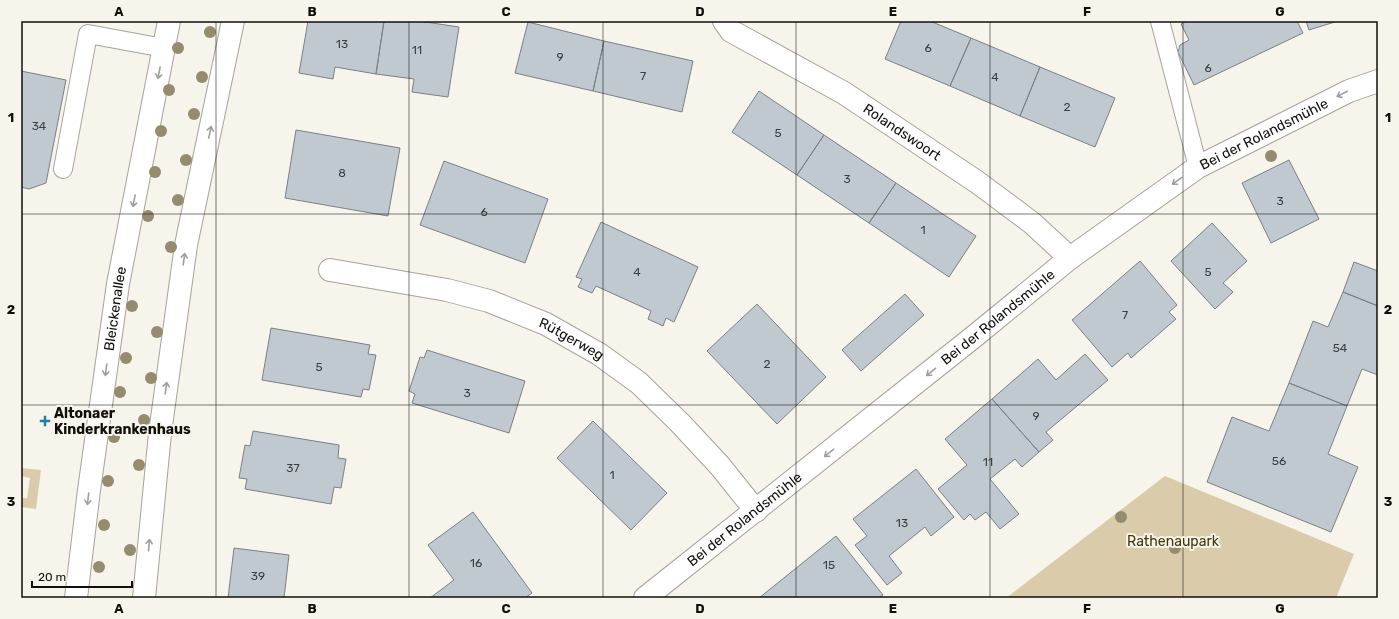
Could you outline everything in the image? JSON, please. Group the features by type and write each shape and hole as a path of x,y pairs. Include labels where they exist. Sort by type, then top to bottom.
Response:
{"street":[{"name":"Bleickenallee","path":"76,598 89,490 118,284 169,21"},
{"path":"144,598 160,432 186,245 233,21"},
{"name":"Rolandswoort","path":"724,21 731,31 844,93 977,182 1032,223 1070,258"},
{"name":"Bei der Rolandsmühle","path":"645,598 976,335 1070,258 1198,167 1349,91 1378,80"},
{"name":"Rütgerweg","path":"330,270 447,290 482,299 546,324 599,354 639,383 680,422 720,466 756,511"}],"lane":[{"path":"1160,21 1198,167"},
{"path":"62,169 88,34 164,48"}],"green space":[{"path":"21,468 41,470 36,509 21,507 21,498 27,498 30,478 21,476"},
{"name":"Rathenaupark","path":"1165,476 1354,554 1336,598 1006,598"}],"building":[{"path":"308,21 384,21 376,74 335,67 333,79 299,73"},
{"path":"384,21 419,21 459,27 448,97 412,92 414,79 376,74"},
{"path":"901,21 930,21 971,38 950,86 885,59"},
{"path":"1187,21 1297,21 1303,33 1194,85 1178,52 1180,45 1189,40 1181,24"},
{"path":"1306,21 1338,21 1309,30"},
{"path":"528,22 604,41 593,91 515,73"},
{"path":"971,38 1040,67 1020,116 950,86"},
{"path":"604,41 693,61 682,112 593,91"},
{"path":"1040,67 1115,98 1095,147 1020,116"},
{"path":"21,71 66,80 46,183 29,189 21,187"},
{"path":"759,91 824,135 797,175 732,132"},
{"path":"296,130 400,148 388,216 285,198"},
{"path":"824,135 896,183 869,223 797,175"},
{"path":"1289,160 1319,219 1271,243 1242,183"},
{"path":"444,161 548,199 525,263 420,225"},
{"path":"896,183 976,236 949,277 869,223"},
{"path":"601,222 698,267 674,322 666,318 663,326 648,319 651,311 596,286 592,293 578,287 582,279 576,277"},
{"path":"1212,223 1247,261 1223,283 1233,292 1215,309 1171,261"},
{"path":"1140,261 1177,305 1169,312 1176,319 1131,358 1128,353 1112,367 1072,320"},
{"path":"1354,262 1378,271 1378,306 1343,292"},
{"path":"1343,292 1378,306 1378,375 1362,369 1347,406 1289,383 1313,321 1328,327"},
{"path":"905,294 924,315 861,371 842,350"},
{"path":"757,304 826,377 777,424 707,351"},
{"path":"271,328 370,345 368,354 376,355 369,390 363,389 361,397 262,380"},
{"path":"427,350 525,381 509,433 412,403 415,394 409,391 420,357 424,358"},
{"path":"1085,354 1108,380 1046,432 1053,440 1039,452 992,399 1038,359 1056,380"},
{"path":"1289,383 1347,406 1328,454 1358,467 1331,532 1207,482 1232,417 1269,431"},
{"path":"992,399 1039,452 1022,467 1015,459 990,479 1019,514 1000,529 986,512 975,520 970,514 964,520 938,489 967,465 945,439"},
{"path":"593,421 667,493 631,530 557,458"},
{"path":"253,431 339,445 338,458 346,459 341,488 334,487 331,504 245,489 247,479 239,478 245,445 250,446"},
{"path":"916,469 954,517 931,536 925,527 889,556 902,573 887,585 855,545 867,536 853,519"},
{"path":"473,512 532,593 525,598 430,598 454,580 428,545"},
{"path":"836,536 883,595 879,598 759,598"},
{"path":"234,548 289,555 284,598 228,598"}],"place":[{"name":"Altonaer Kinderkrankenhaus","path":"45,421"}]}
